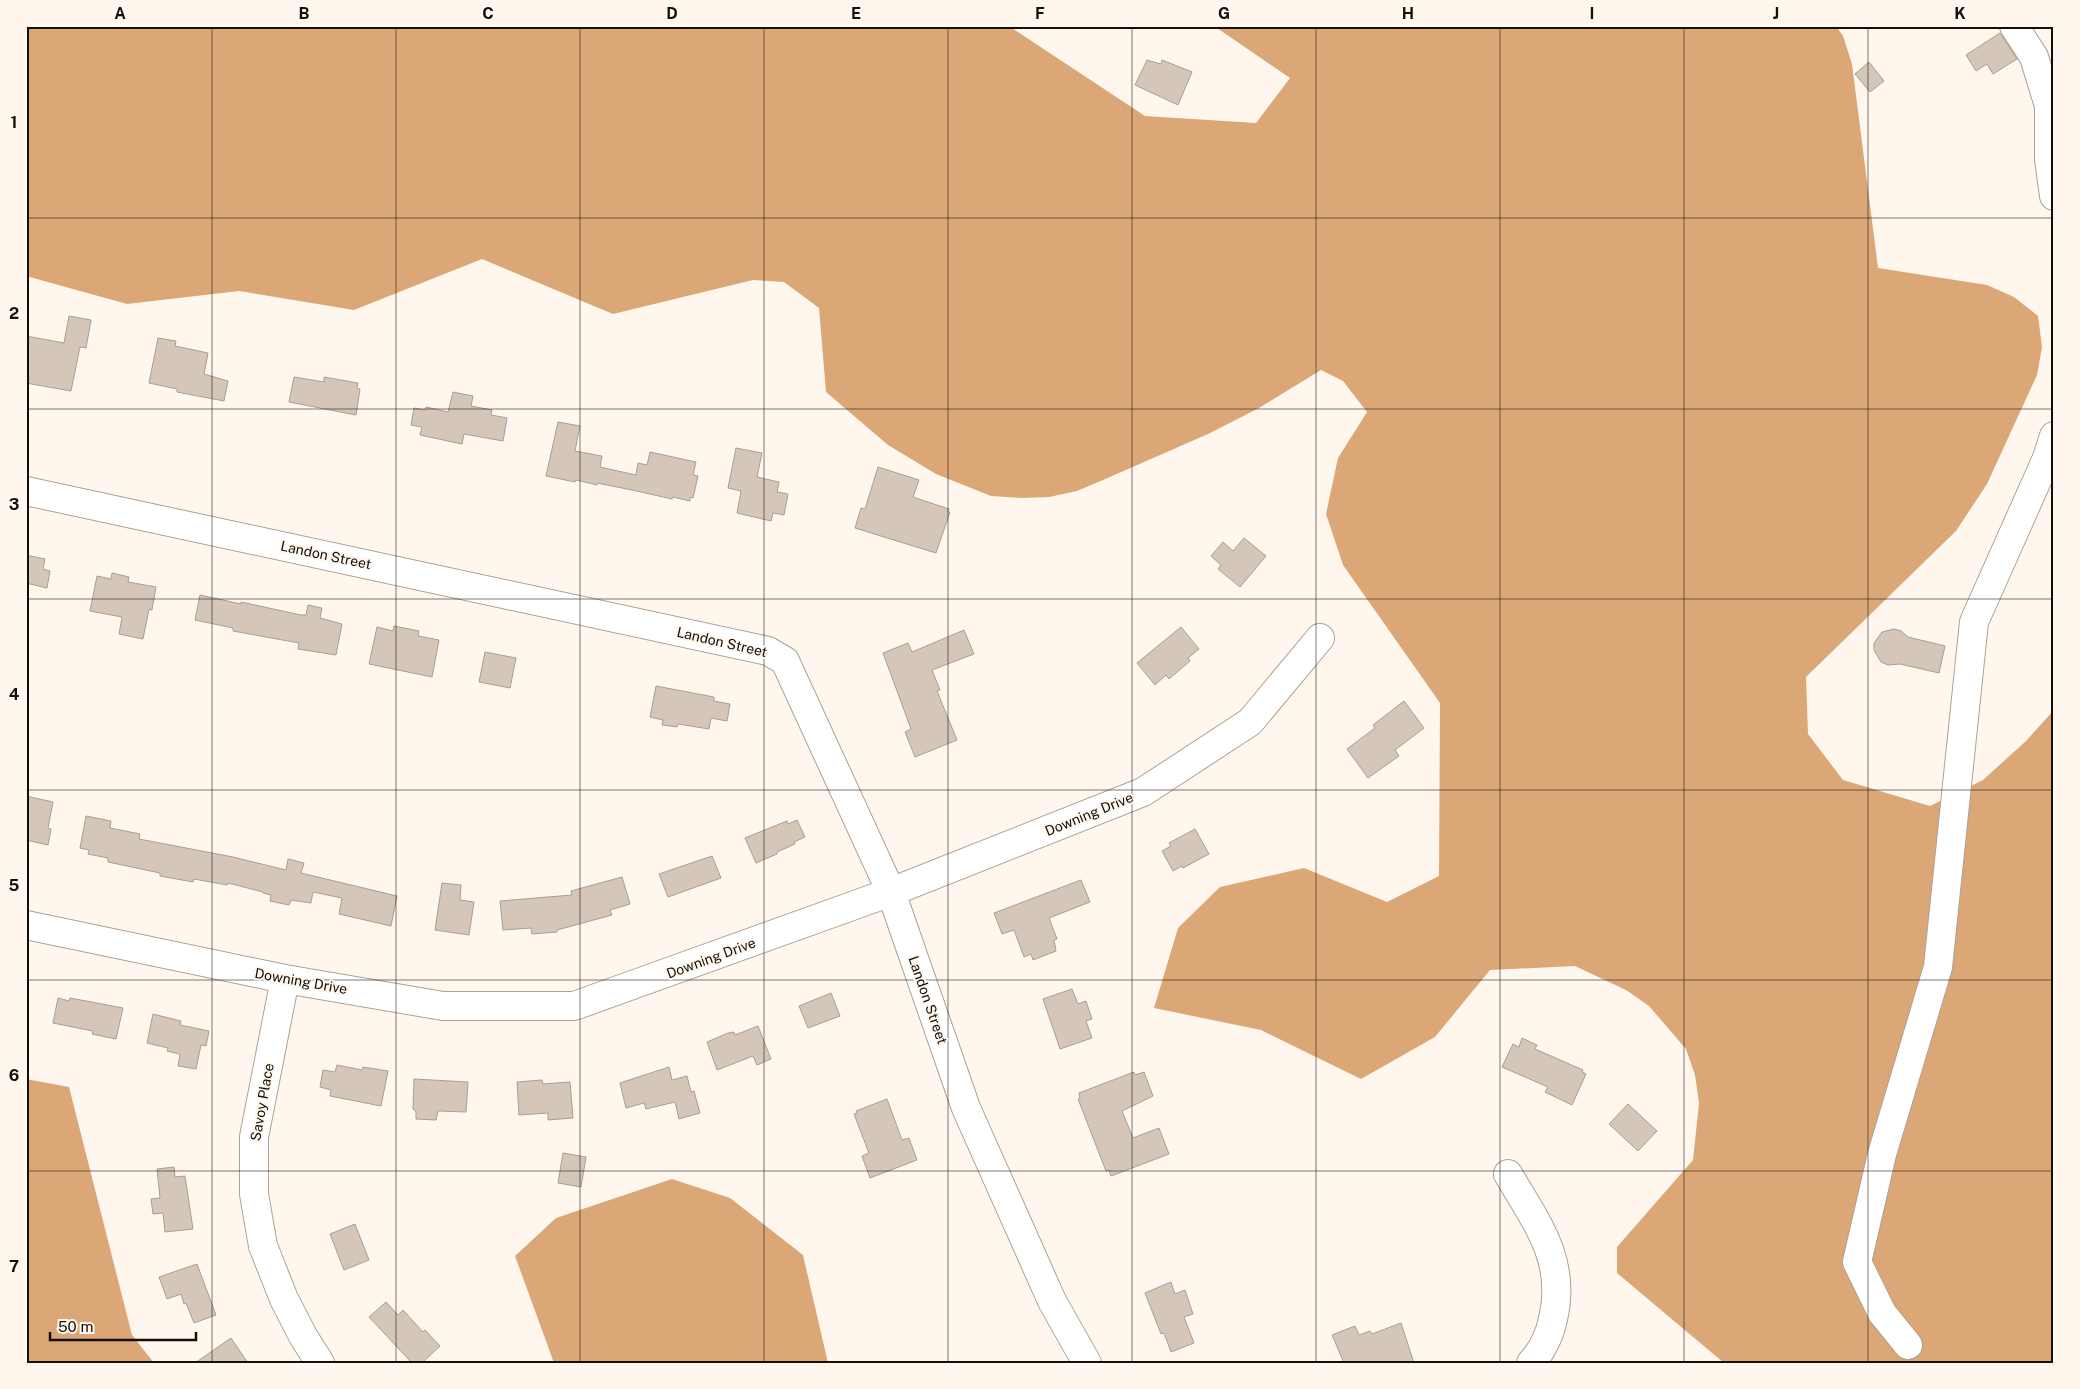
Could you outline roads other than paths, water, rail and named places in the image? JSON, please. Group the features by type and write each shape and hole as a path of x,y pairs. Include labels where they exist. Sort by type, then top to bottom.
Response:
{"street":[{"path":"2014,26 2034,57 2049,106 2050,159 2054,196"},
{"path":"1908,1345 1882,1313 1857,1262 1882,1154 1938,967 1974,622 2047,458 2054,436"},
{"name":"Landon Street","path":"26,491 768,651 785,661 891,892 966,1108 1052,1302 1088,1363"},
{"name":"Downing Drive","path":"26,925 285,979 443,1006 574,1006 891,892 1143,792 1250,722 1320,638"},
{"name":"Savoy Place","path":"285,979 254,1137 254,1194 263,1246 284,1299 303,1336 320,1363"},
{"path":"1508,1174 1545,1237 1556,1272 1558,1290 1552,1326 1531,1363"}]}
